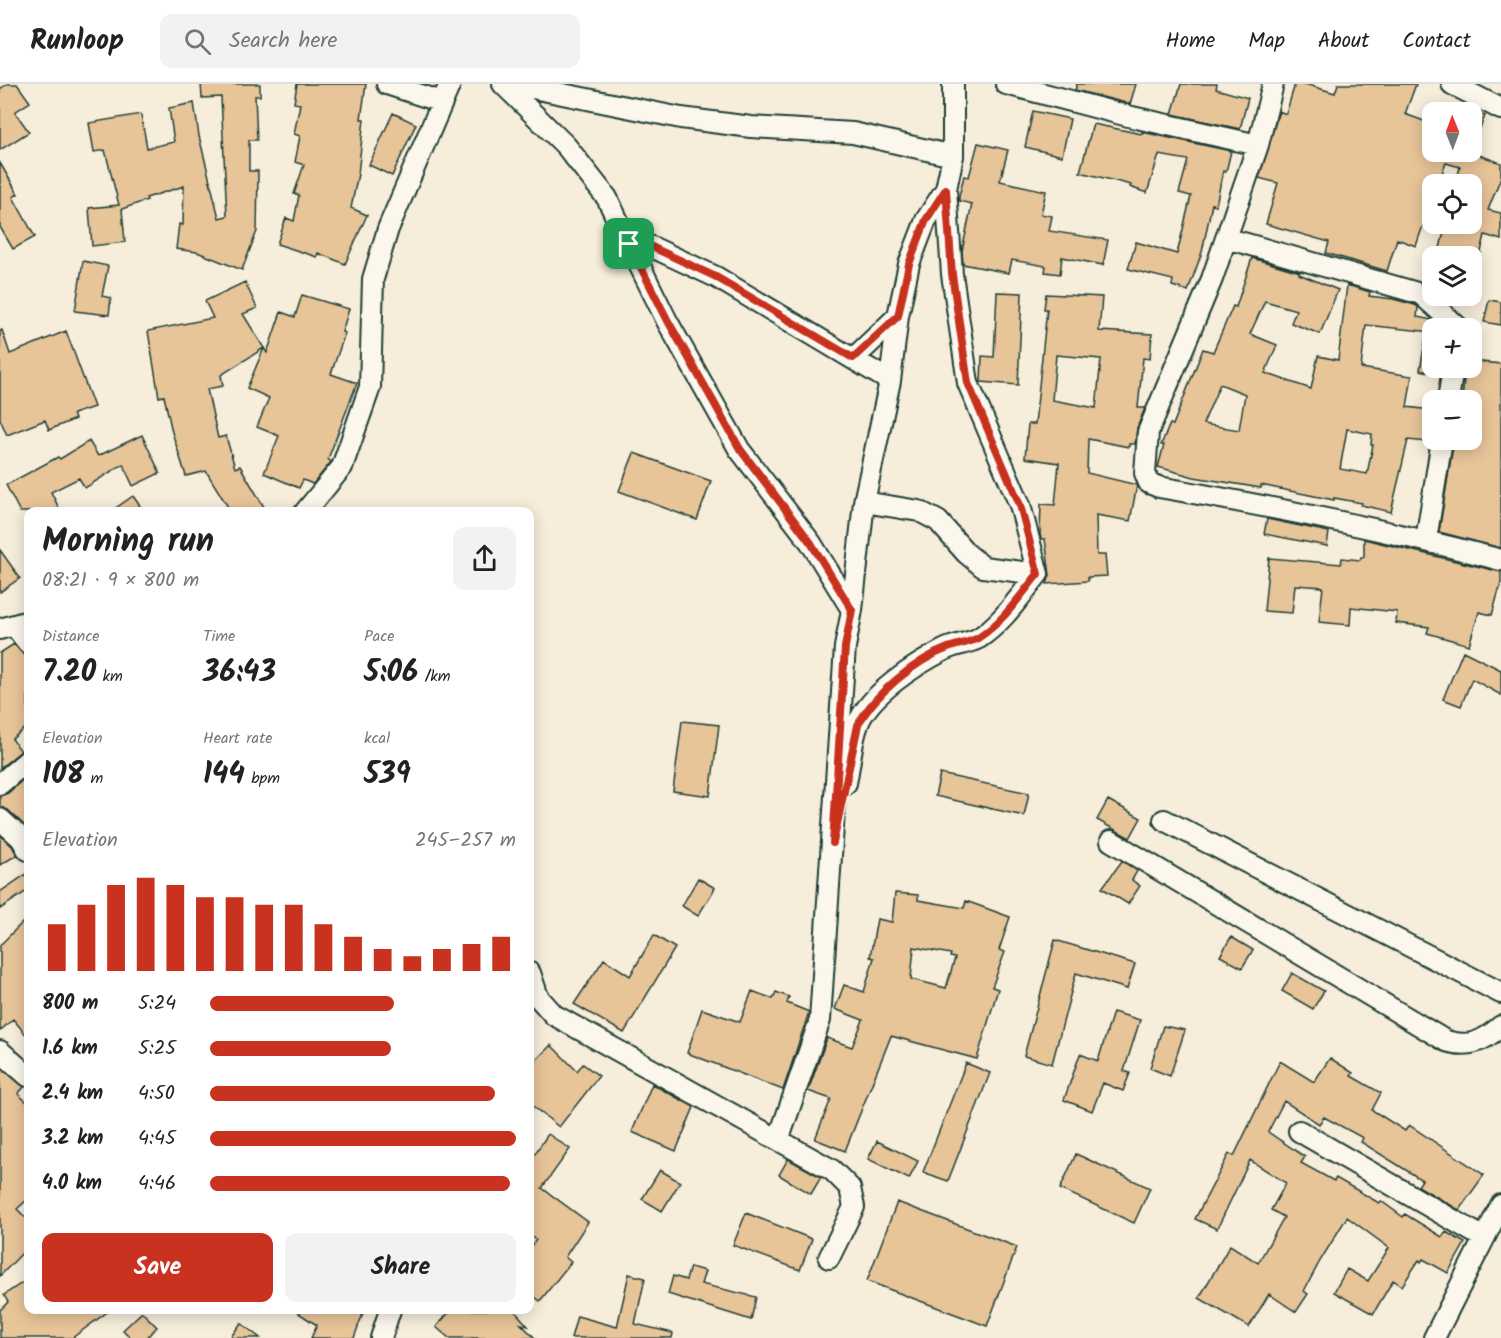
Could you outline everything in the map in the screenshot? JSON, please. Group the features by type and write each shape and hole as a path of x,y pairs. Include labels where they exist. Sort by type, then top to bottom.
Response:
{"street":[{"path":"387,84 442,102"},
{"path":"309,507 342,467 370,387 373,279 388,229 450,84"},
{"path":"503,84 566,146 608,198 668,321 740,449 811,543 852,610"},
{"path":"513,84 681,118 751,127 853,133 953,156"},
{"path":"953,84 953,156 946,189 952,274 968,383 1020,505 1038,574"},
{"path":"1006,84 1132,117 1258,145"},
{"path":"1273,84 1258,145 1212,279 1148,432 1145,473 1149,483 1159,488 1241,501 1426,540 1501,560"},
{"path":"1452,84 1501,109"},
{"path":"779,1138 820,1020 845,647 852,610 864,502 890,381 898,316 909,264 926,220 946,189"},
{"path":"1226,238 1421,294 1448,318"},
{"path":"629,244 652,247 716,277 890,381"},
{"path":"853,358 898,316"},
{"path":"1426,540 1440,450"},
{"path":"864,502 919,511 938,521 966,553 983,567 1038,574"},
{"path":"833,843 858,725 864,712 909,670 946,648 976,639 998,624 1038,574"},
{"path":"14,625 24,637"},
{"path":"0,784 24,763"},
{"path":"0,819 24,843"},
{"path":"1164,820 1501,993"},
{"path":"1111,841 1446,1041 1460,1045 1477,1042 1501,1026"},
{"path":"534,986 538,997 554,1015 779,1138 832,1170 850,1188 855,1207 829,1258"},
{"path":"0,1051 24,1072"},
{"path":"1299,1131 1484,1238"},
{"path":"1434,1338 1501,1205"},
{"path":"381,1338 389,1314"}],"building":[{"path":"7,84 17,84 30,102 15,112 29,132 0,150 0,89"},
{"path":"201,84 260,84 260,96 255,96 257,140 249,140 249,171 258,171 257,231 242,270 197,252 176,249 179,224 183,225 184,186 146,198 147,200 122,209 125,242 92,246 89,208 119,205 105,150 94,152 89,123 141,114 147,148 174,142 169,108 194,103 199,136 219,218 227,216 221,97 202,98"},
{"path":"297,84 366,84 361,119 364,119 358,174 351,208 367,215 345,264 318,253 317,257 277,244 286,218 294,221 299,195 294,194 304,165 295,162 300,136 294,134 300,104 294,103"},
{"path":"1077,84 1136,84 1130,104 1075,90"},
{"path":"1181,84 1217,84 1216,89 1248,98 1240,129 1172,114"},
{"path":"1295,84 1305,84 1335,93 1338,84 1416,84 1405,114 1422,120 1422,162 1482,162 1482,156 1501,163 1501,177 1488,210 1501,213 1501,240 1485,235 1482,248 1440,246 1444,234 1482,234 1482,174 1458,174 1460,167 1446,163 1442,174 1422,174 1422,228 1416,246 1397,239 1387,271 1326,253 1329,242 1266,224 1278,183 1259,178 1279,111 1286,114"},
{"path":"1033,111 1070,119 1062,156 1025,147"},
{"path":"393,113 416,124 392,176 369,165"},
{"path":"1093,124 1231,151 1226,172 1223,171 1216,205 1212,204 1202,252 1188,291 1172,286 1173,280 1128,269 1136,242 1177,254 1191,196 1179,193 1188,160 1159,155 1147,193 1130,187 1131,185 1080,172"},
{"path":"978,143 1008,150 1000,181 1046,191 1041,214 1052,216 1049,231 1108,240 1103,265 1062,257 1060,274 1045,272 1046,266 1012,260 1009,273 963,264 962,251 972,204 959,201 959,196 964,176 969,177"},
{"path":"0,163 18,194 13,197 35,237 13,249 0,227"},
{"path":"1252,258 1300,272 1299,274 1338,290 1320,334 1291,323 1296,310 1265,301 1250,334 1277,345 1265,373 1311,389 1318,356 1338,360 1347,285 1370,292 1369,296 1393,299 1418,307 1417,317 1422,318 1422,331 1366,325 1361,368 1412,376 1407,407 1422,409 1422,441 1408,440 1391,512 1361,505 1362,503 1334,498 1334,500 1261,485 1261,488 1194,477 1158,467 1164,445 1161,445 1170,424 1173,425 1203,349 1213,352 1233,306 1236,307","holes":["1220,384 1245,394 1239,430 1203,424","1347,429 1372,434 1371,445 1373,445 1367,474 1340,469"]},
{"path":"83,261 108,266 102,296 111,298 109,315 75,311"},
{"path":"245,282 257,308 243,314 264,348 221,375 223,386 207,389 218,438 226,436 235,468 240,466 264,507 228,507 206,471 186,476 172,432 164,396 159,397 148,331 213,318 205,301"},
{"path":"997,292 1022,293 1018,385 981,382 982,356 994,357"},
{"path":"1046,294 1102,297 1099,331 1152,334 1150,359 1143,358 1138,408 1145,408 1137,428 1135,444 1129,444 1129,447 1088,439 1087,473 1137,485 1130,521 1096,515 1097,555 1105,555 1107,576 1088,577 1088,581 1047,584 1050,575 1045,539 1041,539 1040,534 1041,504 1055,505 1059,463 1025,458 1028,424 1035,424 1047,309 1044,309","holes":["1056,355 1101,359 1096,408 1052,400"]},
{"path":"302,295 349,309 342,332 345,333 331,374 357,383 328,459 331,462 313,484 303,480 299,488 264,473 279,436 257,427 269,398 247,388 264,348 267,353 281,312 295,317"},
{"path":"1489,300 1501,302 1501,325 1484,322"},
{"path":"2,330 10,354 66,331 94,407 73,414 75,419 49,430 45,420 7,435 0,419 0,331"},
{"path":"1482,362 1501,364 1501,548 1439,532 1452,450 1482,450 1482,390 1463,390 1464,378 1482,378"},
{"path":"142,435 160,473 133,486 123,464 85,488 79,478 51,492 58,507 24,507 24,512 20,512 6,485 58,457 60,459 89,441 98,456"},
{"path":"634,453 711,481 697,520 619,491"},
{"path":"133,496 141,507 117,507"},
{"path":"1267,519 1329,532 1327,546 1264,534"},
{"path":"1364,539 1501,572 1501,583 1492,615 1479,612 1469,645 1427,633 1429,627 1396,623 1397,612 1351,607 1350,625 1319,622 1323,587 1295,585 1292,613 1264,611 1269,558 1341,564 1342,558 1360,560 1364,557"},
{"path":"0,550 20,578 0,592"},
{"path":"14,644 24,654 24,729 12,739 21,751 0,768 0,653"},
{"path":"1463,651 1501,670 1501,695 1472,679 1461,706 1443,699"},
{"path":"682,721 719,725 710,796 673,791"},
{"path":"940,774 1029,793 1024,816 935,796"},
{"path":"24,779 24,825 8,810 0,807 0,796 8,793"},
{"path":"1108,800 1141,818 1130,838 1097,820"},
{"path":"0,835 12,846 17,855 0,865"},
{"path":"1122,861 1137,871 1132,880 1140,886 1128,904 1102,888"},
{"path":"24,876 24,893 0,909 0,892"},
{"path":"698,878 715,888 698,916 682,906"},
{"path":"895,893 918,895 918,900 964,908 966,901 1010,917 999,950 1005,952 992,987 998,989 977,1059 891,1036 845,1151 815,1139 831,1099 808,1091 827,1038 852,1047 863,1020 835,1009 844,985 864,992 874,958 870,957 877,919 892,922","holes":["914,947 951,954 950,957 955,958 946,988 911,979"]},
{"path":"24,921 24,1032 13,1019 0,1031 0,945"},
{"path":"654,935 675,948 624,1033 574,1004 604,959 630,976"},
{"path":"1231,937 1253,950 1242,968 1220,956"},
{"path":"1055,940 1135,964 1127,989 1076,973 1052,1064 1024,1056"},
{"path":"1292,973 1324,991 1313,1009 1282,991"},
{"path":"752,991 773,999 776,992 789,997 787,1003 809,1012 783,1090 687,1053 702,1009 740,1022"},
{"path":"1113,1012 1140,1020 1124,1071 1130,1073 1123,1091 1103,1083 1092,1111 1064,1100 1080,1054 1098,1061"},
{"path":"1163,1026 1185,1030 1170,1076 1150,1068"},
{"path":"551,1045 577,1071 583,1064 599,1076 559,1127 534,1107 534,1062"},
{"path":"1330,1058 1353,1073 1351,1076 1381,1093 1372,1110 1405,1131 1409,1125 1484,1175 1459,1210 1418,1186 1422,1180 1361,1142 1363,1138 1324,1117 1319,1124 1284,1101 1268,1132 1305,1157 1301,1163 1334,1181 1336,1178 1379,1203 1381,1201 1403,1217 1405,1214 1442,1237 1446,1232 1465,1243 1448,1273 1423,1259 1421,1262 1419,1260 1402,1286 1393,1280 1373,1314 1334,1292 1347,1269 1368,1281 1389,1248 1347,1217 1320,1261 1304,1291 1308,1294 1296,1312 1269,1294 1249,1327 1199,1298 1230,1245 1258,1263 1284,1217 1271,1210 1286,1183 1250,1160 1217,1229 1195,1219 1229,1154 1234,1156 1280,1061 1314,1082"},
{"path":"966,1063 990,1073 948,1181 923,1172"},
{"path":"0,1067 24,1087 18,1094 24,1099 24,1203 17,1209 24,1216 24,1251 0,1276"},
{"path":"652,1084 694,1107 676,1151 632,1132"},
{"path":"548,1134 570,1149 542,1188 588,1222 565,1257 571,1262 540,1301 534,1296 534,1242 536,1240 534,1238 534,1155"},
{"path":"877,1141 918,1161 909,1179 868,1159"},
{"path":"1076,1154 1150,1188 1134,1223 1060,1189"},
{"path":"788,1159 821,1177 811,1194 779,1175"},
{"path":"660,1170 680,1182 662,1211 642,1199"},
{"path":"897,1202 1017,1247 987,1326 867,1281"},
{"path":"746,1213 812,1239 800,1270 733,1245"},
{"path":"690,1267 705,1271 701,1284 756,1297 751,1320 668,1294 673,1276 686,1280"},
{"path":"629,1274 645,1278 635,1324 673,1333 672,1338 571,1338 577,1316 617,1327"},
{"path":"24,1282 24,1314 105,1314 72,1338 0,1338 0,1310 8,1302 4,1295"},
{"path":"140,1314 144,1314 157,1327 146,1338 131,1338 123,1330"},
{"path":"300,1314 363,1314 354,1338 311,1338 317,1325"},
{"path":"447,1314 518,1314 528,1326 521,1324 535,1338 449,1338 436,1327"},
{"path":"241,1323 260,1338 230,1338"}],"route":[{"path":"946,189 952,274 968,383 1020,505 1038,574 998,624 976,639 946,648 909,670 864,712 858,725 833,843 845,647 852,610 811,543 740,449 668,321 629,244 652,247 716,277 853,358 898,316 909,264 926,220 946,189"}]}
